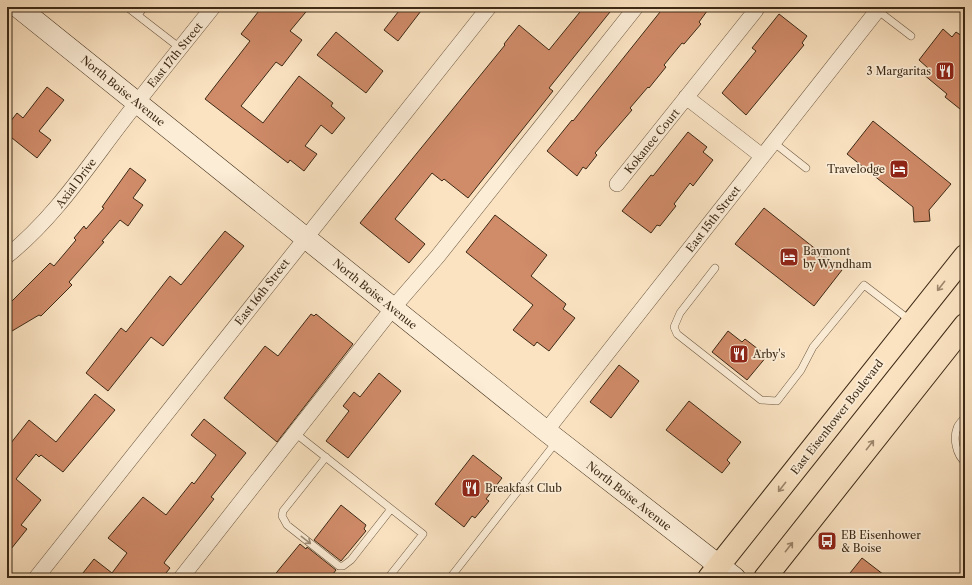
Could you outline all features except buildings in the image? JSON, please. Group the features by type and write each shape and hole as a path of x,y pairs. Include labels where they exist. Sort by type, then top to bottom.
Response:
{"highway":[{"name":"East Eisenhower Boulevard","path":"721,574 912,322 965,256"},
{"path":"765,578 965,325"}],"street":[{"name":"North Boise Avenue","path":"18,7 552,436 721,574"},
{"name":"East 17th Street","path":"136,103 213,7"},
{"name":"East 16th Street","path":"36,578 489,7"},
{"path":"181,578 393,308 434,261 636,7"},
{"name":"East 15th Street","path":"552,436 762,156 879,9"},
{"name":"Kokanee Court","path":"617,184 756,10"},
{"name":"Kokanee Court","path":"686,97 762,156"},
{"name":"Axial Drive","path":"7,256 38,229 62,203 136,103"}],"lane":[{"path":"127,7 180,48"},
{"path":"138,15 144,7"},
{"path":"879,9 911,36"},
{"path":"773,142 806,168"},
{"path":"715,268 680,313 674,327 677,334 761,400 768,402 777,401 801,370 813,347 864,285 912,322"},
{"path":"965,417 957,428 955,444 965,462"},
{"path":"296,432 423,534 388,578"},
{"path":"450,578 552,436"},
{"path":"326,457 283,511 284,521 287,525 339,566 343,566 351,560 391,509"}],"place":[{"name":"3 Margaritas","path":"945,71"},
{"name":"Travelodge","path":"899,169"},
{"name":"Baymont by Wyndham","path":"789,257"},
{"name":"Arby's","path":"739,354"},
{"name":"Breakfast Club","path":"471,488"},
{"name":"EB Eisenhower & Boise","path":"827,541"}]}
